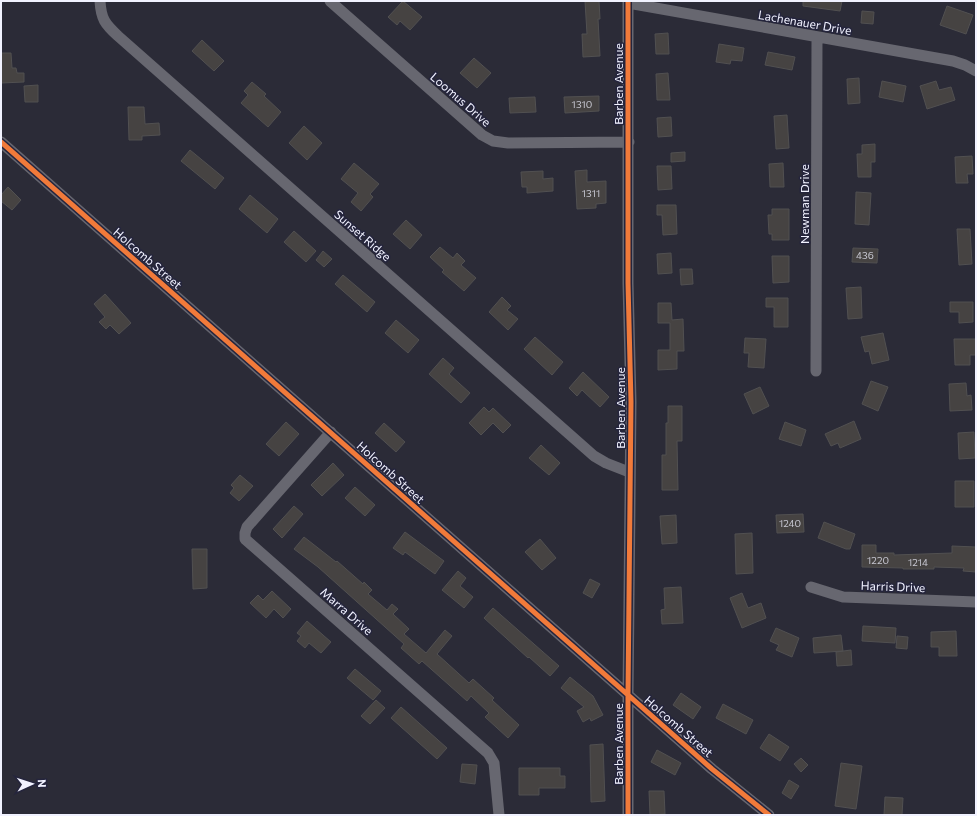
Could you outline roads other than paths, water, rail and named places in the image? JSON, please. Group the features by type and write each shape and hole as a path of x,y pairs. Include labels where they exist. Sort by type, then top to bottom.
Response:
{"street":[{"name":"Sunset Ridge","path":"100,1 100,14 106,25 124,42 594,456 606,463 629,472"},
{"name":"Loomus Drive","path":"330,1 482,135 493,141 508,143 628,142"},
{"name":"Barben Avenue","path":"628,2 628,283 631,402 629,472 628,815"},
{"name":"Lachenauer Drive","path":"628,2 952,61 976,70"},
{"name":"Newman Drive","path":"816,371 817,37"},
{"name":"Holcomb Street","path":"1,142 712,769 769,815"},
{"name":"Marra Drive","path":"331,432 247,527 244,533 246,539 488,753 494,763 499,815"},
{"name":"Harris Drive","path":"811,588 843,597 976,602"}]}
